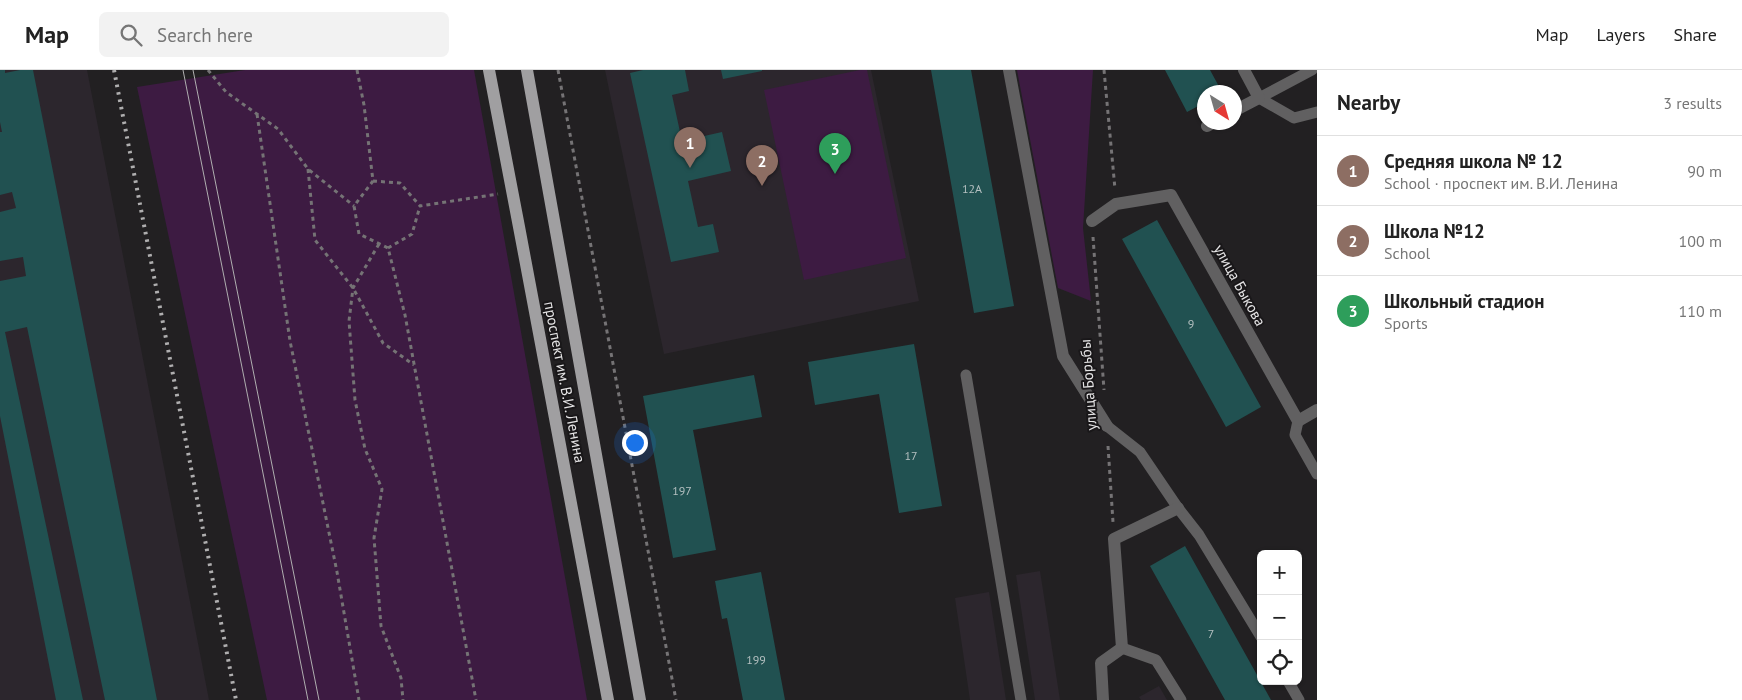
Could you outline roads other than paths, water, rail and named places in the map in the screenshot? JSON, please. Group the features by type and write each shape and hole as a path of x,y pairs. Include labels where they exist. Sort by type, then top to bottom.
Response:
{"main road":[{"name":"проспект им. В.И. Ленина","path":"489,70 608,700"},
{"name":"проспект им. В.И. Ленина","path":"528,70 640,700"}],"street":[{"path":"1009,70 1063,356 1107,426"},
{"path":"1242,107 1259,98 1244,70"},
{"name":"улица Быкова","path":"1092,221 1116,204 1171,196 1298,420"},
{"path":"1298,420 1317,410"},
{"path":"1103,700 1101,663 1122,648 1114,539 1178,508"}],"lane":[{"path":"1259,98 1312,70"},
{"path":"1259,98 1294,118 1317,112"},
{"path":"966,375 1021,700"},
{"path":"1298,420 1295,436 1317,474"},
{"path":"1107,426 1140,452 1199,535 1257,630"},
{"path":"1122,648 1156,660 1181,700"},
{"path":"1290,685 1299,700"}],"tram line":[{"path":"183,70 308,700"},
{"path":"193,70 319,700"}],"railway":[{"path":"114,70 236,700"}],"place":[{"name":"Средняя школа № 12","path":"690,168"},
{"name":"Школьный стадион","path":"835,174"},
{"name":"Школа №12","path":"762,186"}]}
